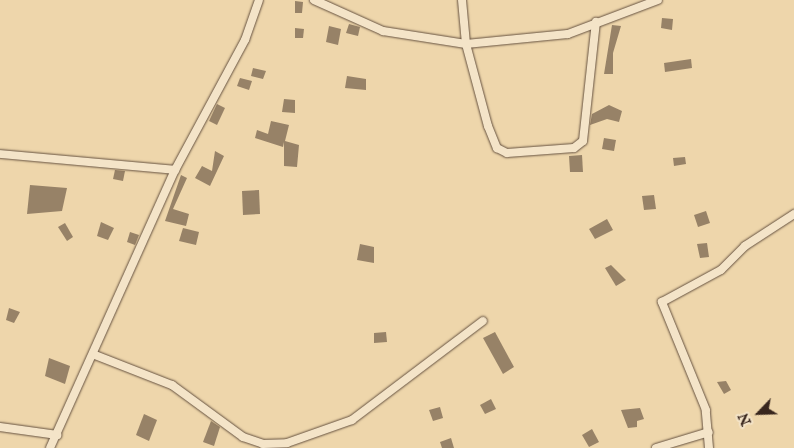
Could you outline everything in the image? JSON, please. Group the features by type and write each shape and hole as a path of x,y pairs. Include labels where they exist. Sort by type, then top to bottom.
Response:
{"street":[{"path":"50,448 94,355 175,170 245,40 259,0"},
{"path":"314,0 384,31 466,44 552,37 658,0"},
{"path":"462,0 466,44 496,148 514,154 574,148 584,136 596,22"},
{"path":"0,154 175,170"},
{"path":"710,448 706,410 662,302 721,270 744,246 794,214"},
{"path":"94,355 172,385 244,437 264,444 287,443 352,420 483,321"},
{"path":"0,427 57,435"},
{"path":"656,448 709,432"}],"building":[{"path":"295,1 303,2 302,13 295,13"},
{"path":"662,18 673,19 672,30 661,28"},
{"path":"349,24 360,27 358,36 346,33"},
{"path":"612,25 621,26 613,53 613,74 604,74"},
{"path":"329,26 341,29 338,45 326,42"},
{"path":"295,28 304,29 303,38 295,38"},
{"path":"691,59 692,68 665,72 664,63"},
{"path":"253,68 266,71 263,79 251,76"},
{"path":"347,76 366,79 366,90 345,88"},
{"path":"240,78 252,81 249,90 237,86"},
{"path":"284,99 295,100 295,113 282,112"},
{"path":"217,104 225,108 217,125 209,121"},
{"path":"609,105 622,111 619,122 607,119 590,125 592,114"},
{"path":"271,121 289,125 285,141 299,145 297,167 284,166 284,142 283,147 255,138 257,130 268,134"},
{"path":"604,138 616,140 614,151 602,149"},
{"path":"215,151 224,156 210,186 195,178 202,166 212,171"},
{"path":"582,155 583,172 570,172 569,156"},
{"path":"685,157 686,164 674,166 673,158"},
{"path":"115,170 125,171 123,181 113,179"},
{"path":"181,175 187,178 173,209 189,214 186,226 165,221"},
{"path":"30,185 67,188 62,211 27,214"},
{"path":"259,190 260,214 243,215 242,191"},
{"path":"654,195 656,209 644,210 642,196"},
{"path":"706,211 710,223 698,227 694,215"},
{"path":"607,219 613,230 595,239 589,229"},
{"path":"101,222 114,228 108,240 97,236"},
{"path":"65,223 73,237 67,241 58,227"},
{"path":"183,228 199,232 196,245 179,241"},
{"path":"130,232 139,235 135,245 127,242"},
{"path":"707,243 709,257 700,258 697,244"},
{"path":"360,244 374,247 374,263 357,260"},
{"path":"611,265 626,280 616,286 605,268"},
{"path":"9,308 20,312 14,323 6,320"},
{"path":"386,332 387,342 374,343 374,333"},
{"path":"495,332 514,367 503,374 483,338"},
{"path":"49,358 70,366 65,384 45,376"},
{"path":"726,381 731,390 724,394 717,382"},
{"path":"491,399 496,409 485,414 480,405"},
{"path":"440,407 443,418 433,421 429,410"},
{"path":"640,408 644,419 637,421 637,427 628,428 621,410"},
{"path":"144,414 157,420 149,441 136,435"},
{"path":"211,421 220,427 214,446 203,442"},
{"path":"592,429 599,442 589,447 582,435"},
{"path":"451,438 454,448 442,448 440,442"}]}
